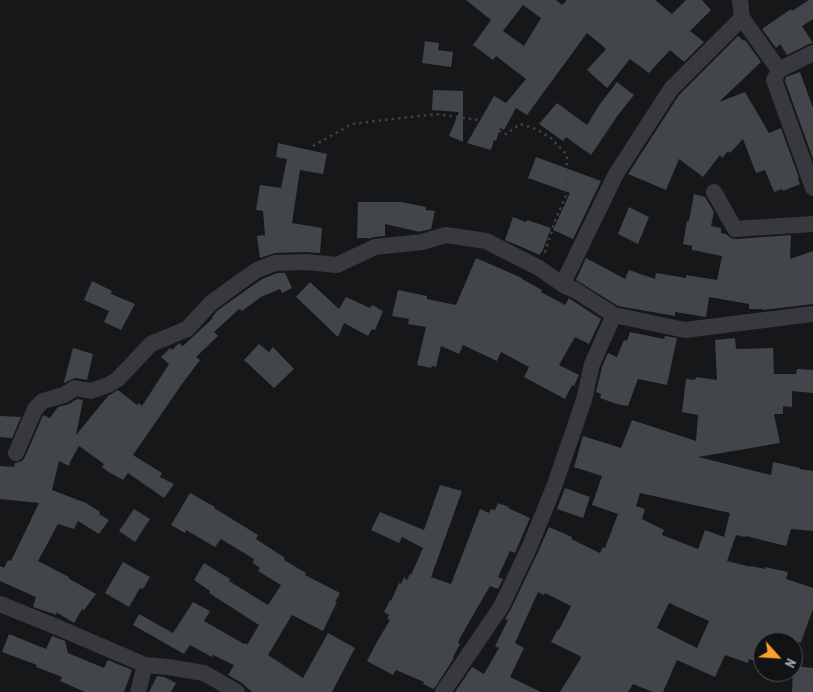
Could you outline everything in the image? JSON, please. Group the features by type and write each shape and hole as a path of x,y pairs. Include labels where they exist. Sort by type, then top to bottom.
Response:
{"street":[{"path":"740,0 742,18 779,70"},
{"path":"565,286 564,281 616,174 671,89 742,18"},
{"path":"813,53 779,70 774,80 813,188"},
{"path":"714,192 735,229 813,224"},
{"path":"16,453 35,409 43,401 64,395 75,388 91,391 108,385 118,378 151,344 188,328 211,303 256,270 275,263 306,262 337,265 375,247 422,242 446,235 486,241 539,268 614,315 685,330 813,314"},
{"path":"443,692 501,607 529,548 557,478 584,400 592,364 614,315"},
{"path":"0,604 145,665 204,673 238,692"},
{"path":"138,692 145,665"}],"path":[{"path":"313,146 352,124 436,114 478,120 506,134 520,124 536,129 551,138 567,155 567,193 539,268"}],"building":[{"path":"466,0 556,0 562,5 567,0 655,0 672,14 686,0 702,0 711,10 690,31 704,42 684,62 670,50 649,73 630,59 607,88 587,70 606,49 587,33 527,115 516,108 504,130 500,128 491,150 467,143 494,96 506,103 526,79 496,56 493,60 473,45 491,20","holes":["523,5 541,18 524,46 503,31"]},
{"path":"809,0 813,0 813,19 802,26 813,43 787,55 780,44 776,48 762,29 791,9 792,11"},
{"path":"738,36 745,40 761,62 719,102 745,92 769,133 781,128 800,184 783,191 782,189 774,192 765,170 756,173 743,139 730,153 728,151 722,158 720,155 703,177 679,159 666,190 628,174 679,95"},
{"path":"425,41 439,43 438,50 453,52 451,67 422,63"},
{"path":"800,72 813,108 813,159 785,81 786,77"},
{"path":"617,82 634,95 591,155 566,137 563,141 539,124 557,103 587,125"},
{"path":"433,90 463,91 463,142 449,136 459,112 432,110"},
{"path":"278,143 327,154 323,174 300,170 292,223 322,228 320,253 275,253 260,258 257,236 265,235 263,211 256,210 260,185 281,188 287,159 276,157"},
{"path":"536,157 601,181 573,239 553,230 570,193 528,178"},
{"path":"694,194 705,197 714,212 711,226 721,228 721,233 731,238 791,235 790,259 813,251 813,304 763,310 749,309 749,304 709,297 706,317 675,312 675,316 618,306 576,280 586,258 625,279 629,270 655,279 656,273 686,278 686,275 717,280 722,256 692,250 692,246 683,244"},
{"path":"358,202 401,202 426,207 426,210 435,211 431,229 420,232 385,224 385,236 368,239 357,238"},
{"path":"629,207 649,217 638,244 618,234"},
{"path":"513,217 551,228 540,255 505,240"},
{"path":"476,258 522,278 542,290 541,292 565,305 569,298 601,319 589,344 575,337 559,365 579,375 565,399 524,377 529,367 501,352 497,361 463,345 459,354 441,346 436,367 432,366 431,368 417,365 426,327 408,324 409,319 392,316 398,290 456,305"},
{"path":"277,273 285,273 292,288 282,293 280,289 261,297 242,311 238,310 214,332 218,336 196,357 200,360 133,455 162,473 160,477 174,484 164,498 128,473 123,480 107,471 102,467 104,464 79,446 69,466 59,461 52,490 86,503 109,520 99,534 78,521 74,529 58,524 38,561 96,594 84,610 82,609 74,623 56,612 57,615 33,607 36,597 0,581 0,566 4,568 8,560 11,561 39,503 0,499 0,466 14,467 15,463 22,461 43,415 50,418 58,407 69,404 77,399 83,400 76,435 108,396 118,390 137,405 139,403 142,406 169,364 161,357 170,348 172,350 179,343 183,346 213,318 218,310 262,279"},
{"path":"92,281 112,291 111,294 135,304 121,330 104,322 109,311 84,300"},
{"path":"310,282 339,309 346,297 370,308 372,305 383,311 375,330 372,329 368,336 344,323 338,337 296,297"},
{"path":"630,332 664,339 665,336 677,338 667,385 638,379 628,406 600,398 601,394 596,392 602,367 608,353 617,357 624,340 627,341"},
{"path":"735,338 736,349 773,348 774,374 796,374 797,369 813,370 813,393 792,391 792,407 783,406 783,414 774,414 780,443 698,457 771,475 773,462 813,471 813,531 791,529 786,546 736,535 727,561 751,567 765,569 765,567 788,572 786,579 813,588 813,609 803,636 803,632 753,632 753,660 749,659 748,663 725,655 715,677 677,660 663,692 653,692 633,684 628,692 560,692 581,658 551,642 571,606 545,593 544,595 538,592 515,643 524,648 510,677 541,692 455,692 472,667 484,674 499,648 495,646 508,620 505,619 549,527 572,537 571,539 600,553 603,547 605,548 618,514 592,505 602,476 574,467 583,436 621,448 632,420 696,441 698,415 682,412 686,379 695,380 696,377 717,380 715,340","holes":["640,493 730,513 724,537 705,530 698,549 662,535 664,530 642,519 645,509 636,506","669,603 709,621 697,648 657,628"]},
{"path":"259,344 269,352 273,347 294,369 274,388 244,360"},
{"path":"73,348 93,354 87,380 76,378 65,383 64,382"},
{"path":"0,416 21,417 12,438 0,437"},
{"path":"440,485 462,491 431,577 451,584 480,509 489,513 491,509 495,510 498,503 530,518 515,553 510,551 498,577 503,579 498,589 490,586 461,636 454,658 434,689 423,684 424,682 396,670 393,675 367,661 390,620 387,619 389,615 384,612 399,583 401,584 404,577 407,580 411,575 423,548 402,537 399,543 371,530 380,512 424,530"},
{"path":"565,488 590,497 583,518 557,509"},
{"path":"190,493 258,535 256,539 285,558 284,560 306,573 305,575 340,593 323,631 292,615 268,655 303,678 328,633 355,648 332,692 252,692 242,683 228,675 234,665 213,655 212,657 190,645 184,654 133,625 139,614 173,633 193,602 210,611 204,621 247,645 259,625 209,593 210,591 194,580 204,563 268,605 281,585 258,571 260,568 253,563 254,559 221,539 215,547 186,530 185,533 171,525"},
{"path":"134,509 150,519 135,542 119,531"},
{"path":"123,562 150,577 143,589 140,588 129,607 105,593"},
{"path":"9,634 46,649 52,636 65,641 68,653 104,668 108,660 132,670 124,692 85,692 60,681 62,677 2,652"},
{"path":"803,667 813,668 813,692 792,692 792,682 803,682"},
{"path":"157,676 176,683 171,692 149,692"}]}
